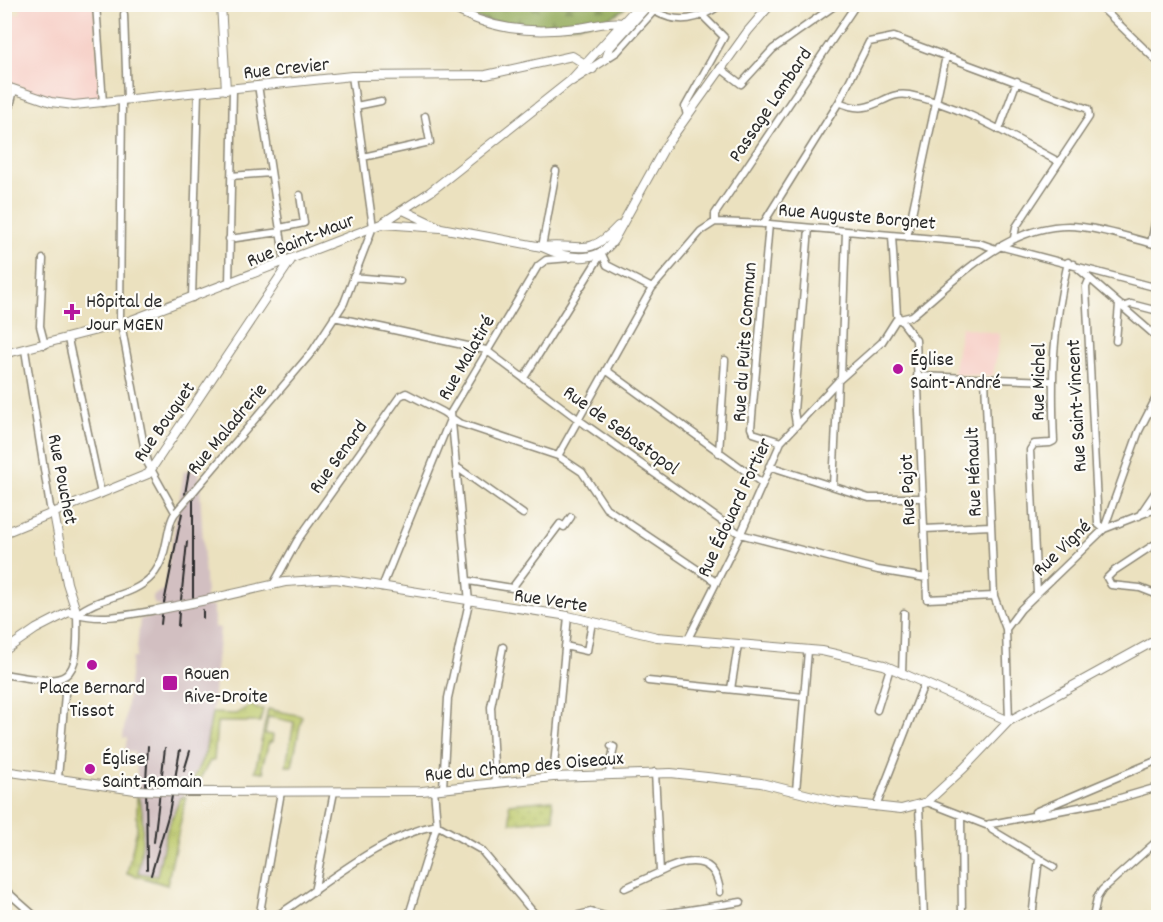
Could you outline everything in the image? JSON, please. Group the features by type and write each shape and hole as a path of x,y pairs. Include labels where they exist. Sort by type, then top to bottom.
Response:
{"main road":[{"path":"571,918 598,913 608,918"}],"street":[{"path":"96,4 103,103"},
{"path":"221,4 229,89 231,176 229,284"},
{"path":"447,4 474,20 513,30 565,30 624,25 649,4"},
{"path":"624,25 640,4"},
{"path":"606,59 617,52 654,11 683,20 703,16 722,4"},
{"path":"524,378 602,253 613,241 654,164 720,68 771,4"},
{"name":"Passage Lambard","path":"720,68 741,84 773,49 837,4"},
{"name":"Passage Lambard","path":"715,222 715,214 853,9 853,4"},
{"path":"1098,4 1158,62"},
{"path":"1150,4 1158,9"},
{"path":"124,14 122,324 146,458 176,511"},
{"path":"687,116 685,107 724,37 703,16"},
{"name":"Rue Saint-Maur","path":"4,354 122,324 381,224 403,210 589,67 606,59 610,47 624,25"},
{"name":"Rue Saint-Maur","path":"589,67 624,25"},
{"path":"766,224 839,102 867,45 873,40 897,38 1088,109 1089,117 1016,227 1014,238"},
{"name":"Rue Crevier","path":"4,86 63,105 103,103 352,76 486,75 572,56 589,67"},
{"path":"907,237 934,103 946,56"},
{"path":"352,76 372,227"},
{"path":"999,130 1017,81"},
{"path":"258,85 280,230 289,261"},
{"path":"4,130 14,90"},
{"path":"192,298 198,92"},
{"path":"839,102 851,108 864,109 907,94 976,118 1059,162"},
{"path":"356,106 381,101"},
{"path":"363,157 430,142 425,116"},
{"path":"542,247 556,171"},
{"path":"231,176 271,173"},
{"path":"229,239 280,230 304,223 300,195"},
{"path":"1151,243 1158,209"},
{"path":"403,210 441,228"},
{"path":"542,247 579,249 597,244 623,220"},
{"path":"558,456 652,288 701,231 715,222"},
{"name":"Rue Auguste Borgnet","path":"715,222 766,224 980,243 1071,263 1158,288"},
{"path":"381,224 441,228 587,258 602,253"},
{"name":"Rue du Puits Commun","path":"766,224 751,428 753,433 780,442"},
{"name":"Rue Édouard Fortier","path":"687,641 740,534 780,442 840,379 882,342 892,324 899,319 912,316 997,248 1014,238 1056,226 1083,227 1158,245"},
{"name":"Rue Maladrerie","path":"77,614 91,603 137,588 153,575 163,562 176,511 312,352 344,303 372,227"},
{"path":"796,424 794,411 809,228"},
{"path":"832,486 840,379 846,231"},
{"path":"892,236 896,309 899,319"},
{"path":"597,244 607,265 652,288"},
{"path":"572,256 579,249"},
{"name":"Rue Malatiré","path":"437,825 448,698 469,602 469,581 452,406 541,262 572,256"},
{"path":"43,259 40,326 45,345"},
{"name":"Rue Bouquet","path":"4,532 143,477 152,469 289,261"},
{"path":"1071,263 1158,338"},
{"name":"Rue Michel","path":"1037,593 1030,450 1034,444 1054,441 1051,381 1057,312 1071,263"},
{"name":"Rue Saint-Vincent","path":"1088,268 1089,279 1086,287 1097,510 1098,524 1104,529"},
{"path":"352,277 399,281"},
{"path":"1121,306 1131,304 1158,311"},
{"path":"1116,341 1121,306"},
{"path":"334,317 486,350"},
{"name":"Rue Pajot","path":"899,319 916,340 927,599 994,596"},
{"path":"68,339 101,494"},
{"name":"Rue Pouchet","path":"25,350 50,507 54,513 67,583 77,614"},
{"name":"Rue de Sebastopol","path":"486,350 579,420 740,534"},
{"path":"719,453 725,360"},
{"path":"606,370 762,483"},
{"path":"917,376 1051,381"},
{"name":"Rue Hénault","path":"985,380 994,596 1006,629"},
{"name":"Rue Senard","path":"273,585 297,541 400,396 406,393 412,394 459,423 558,456 582,472 606,508 716,582"},
{"name":"Rue Vigné","path":"1006,629 1021,609 1104,529 1139,431 1158,394"},
{"path":"382,587 452,417"},
{"path":"769,466 878,500 922,498"},
{"path":"458,468 523,514"},
{"path":"1138,516 1158,488"},
{"path":"1104,529 1158,508"},
{"path":"469,581 512,588 560,524 564,526 571,517"},
{"path":"924,529 991,526"},
{"path":"740,534 878,570 926,578"},
{"path":"1158,542 1107,578 1111,585 1140,588 1158,595"},
{"name":"Rue Verte","path":"157,609 295,581 336,579 568,616 687,641 844,655 890,668 1009,721"},
{"path":"4,651 36,629 69,612 88,617 114,616 157,609"},
{"path":"902,674 904,613"},
{"path":"4,674 52,680 65,678 73,668 77,614"},
{"path":"553,777 568,616"},
{"path":"566,646 587,651 592,622"},
{"path":"1006,629 1009,721"},
{"name":"Rue du Champ des Oiseaux","path":"4,771 135,790 188,792 334,792 439,788 553,777 655,772 719,776 796,791 837,802 893,810 919,806 927,802 1009,721 1158,639"},
{"path":"731,689 738,645"},
{"path":"495,784 491,707 503,647"},
{"path":"796,791 808,651"},
{"path":"878,710 890,668"},
{"path":"52,680 64,691 58,778"},
{"path":"648,681 804,697"},
{"path":"876,807 924,684"},
{"path":"609,773 614,747 611,746"},
{"path":"1030,815 1158,760"},
{"path":"655,772 660,872"},
{"path":"927,802 981,824 989,824 1110,801 1158,787"},
{"path":"259,918 281,792"},
{"path":"314,893 334,792"},
{"path":"919,806 924,918"},
{"path":"961,815 962,918"},
{"path":"989,824 992,830 1054,867"},
{"path":"273,918 314,893 375,849 437,825"},
{"path":"408,918 437,825"},
{"path":"437,825 482,850 538,918"},
{"path":"1093,918 1097,897 1101,890 1158,840"},
{"path":"1032,918 1039,858"},
{"path":"625,888 685,861 709,866 717,875 720,892"},
{"path":"4,889 37,918"},
{"path":"638,918 741,902"}],"shaded area":[{"path":"21,5 94,5 100,99 59,100 5,81 4,9 7,9 9,14 20,14"},
{"path":"961,327 1000,334 993,376 953,374"},
{"path":"199,470 207,607 214,605 214,627 220,628 213,705 205,753 170,820 157,876 138,873 140,842 142,842 142,811 134,752 125,751 127,738 123,738 132,658 136,658 140,619 158,616 160,604 155,605 152,596 164,590 184,471"}],"green space":[{"path":"453,5 628,5 615,14 598,21 578,25 534,26 493,22 475,17"},
{"path":"251,705 257,709 263,709 260,722 217,722 214,761 210,761 199,780 193,780 205,753 212,713 236,714"},
{"path":"268,709 302,716 292,766 286,766 294,722 268,717 265,734 273,735 272,742 269,742 262,767 264,772 255,771"},
{"path":"137,796 143,822 138,873 157,876 167,830 181,797 186,797 167,885 127,873 137,829"},
{"path":"552,800 554,819 511,823 509,804"}],"railway":[{"path":"185,494 189,471"},
{"path":"193,500 193,597"},
{"path":"164,603 182,513"},
{"path":"181,600 187,542"},
{"path":"203,610 203,618"},
{"path":"178,626 179,612"},
{"path":"161,624 162,615"},
{"path":"147,869 148,746"},
{"path":"154,842 165,748"},
{"path":"151,875 169,813 180,750"},
{"path":"184,771 190,751"}],"place":[{"name":"Hôpital de Jour MGEN","path":"72,312"},
{"name":"Église Saint-André","path":"898,369"},
{"name":"Place Bernard Tissot","path":"92,665"},
{"name":"Rouen Rive-Droite","path":"170,683"},
{"name":"Église Saint-Romain","path":"90,769"}]}
